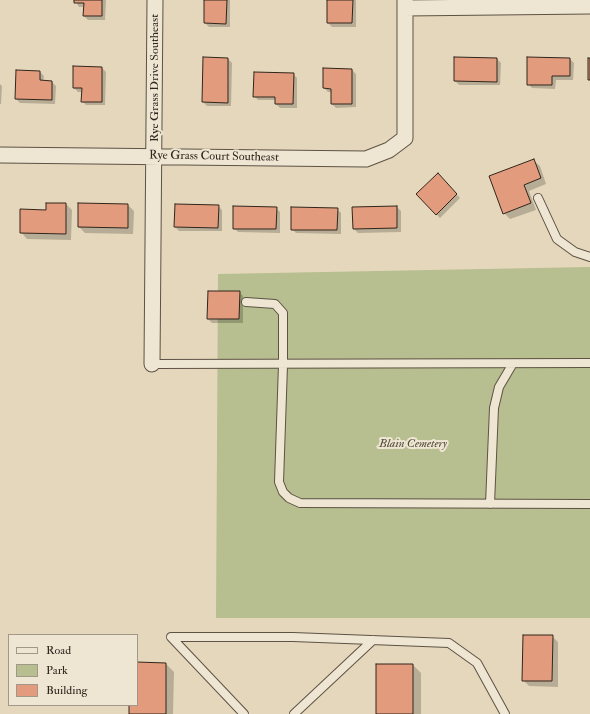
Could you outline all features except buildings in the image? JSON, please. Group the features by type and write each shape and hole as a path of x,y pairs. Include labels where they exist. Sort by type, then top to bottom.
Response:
{"street":[{"name":"Rye Grass Drive Southeast","path":"152,364 155,157 155,0"},
{"name":"Rye Grass Court Southeast","path":"0,156 366,159 389,150 406,138 404,121 405,4"},
{"path":"405,4 590,6"}],"lane":[{"path":"538,198 557,239 575,252 590,257"},
{"path":"246,302 275,304 282,314 283,365 278,482 283,492 289,498 300,503 590,504"},
{"path":"152,364 590,364"},
{"path":"490,504 494,408 498,387 512,365"},
{"path":"244,714 171,637 293,637 449,643 477,663 505,714"},
{"path":"294,714 373,640"}],"green space":[{"name":"Blain Cemetery","path":"590,267 590,618 216,618 218,274"}]}
